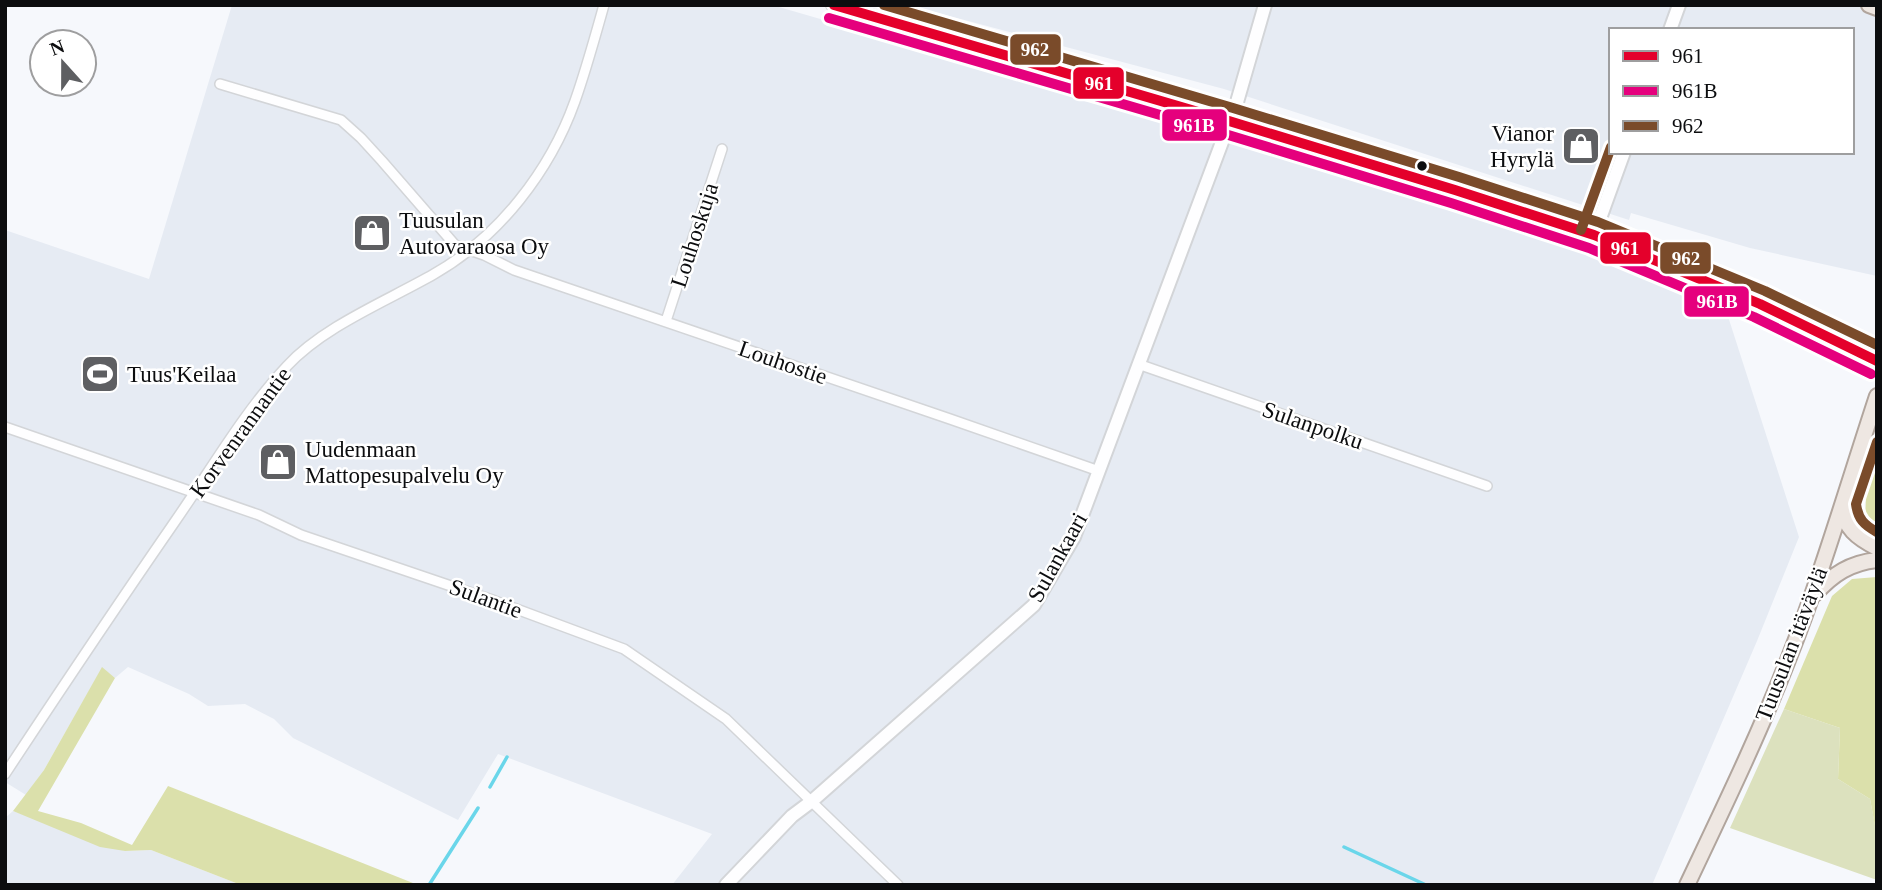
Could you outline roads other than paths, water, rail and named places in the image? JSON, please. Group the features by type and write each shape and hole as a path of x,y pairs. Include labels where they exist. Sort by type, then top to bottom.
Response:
{"main road":[{"path":"1869,5 1877,8"},
{"name":"Tuusulan itäväylä","path":"1687,885 1788,661 1812,597 1877,396"},
{"path":"1842,502 1843,516 1854,535 1877,548"},
{"path":"1812,597 1838,571 1877,559"}],"street":[{"name":"Korvenrannantie","path":"5,774 265,391 305,348 342,324 437,272 469,251 507,216 554,150 575,103 604,5"},
{"path":"832,5 1229,121 1594,235 1760,304 1877,361"},
{"name":"Sulankaari","path":"726,885 792,816 1034,605 1074,537 1237,102 1265,5"},
{"path":"1672,28 1679,5"},
{"name":"Louhostie","path":"220,84 341,120 382,160 455,245 514,270 1098,471"},
{"name":"Louhoskuja","path":"666,321 722,149"},
{"path":"1594,235 1623,154"},
{"name":"Sulanpolku","path":"1138,364 1488,486"},
{"name":"Sulantie","path":"5,427 195,492 259,515 301,535 495,601 624,649 726,719 898,885"}],"waterway":[{"path":"490,787 507,757"},
{"path":"429,885 478,808"},
{"path":"1344,847 1426,885"}],"place":[{"name":"Vianor Hyrylä","path":"1581,146"},
{"name":"Tuusulan Autovaraosa Oy","path":"372,233"},
{"name":"Tuus'Keilaa","path":"100,374"},
{"name":"Uudenmaan Mattopesupalvelu Oy","path":"278,462"}]}
